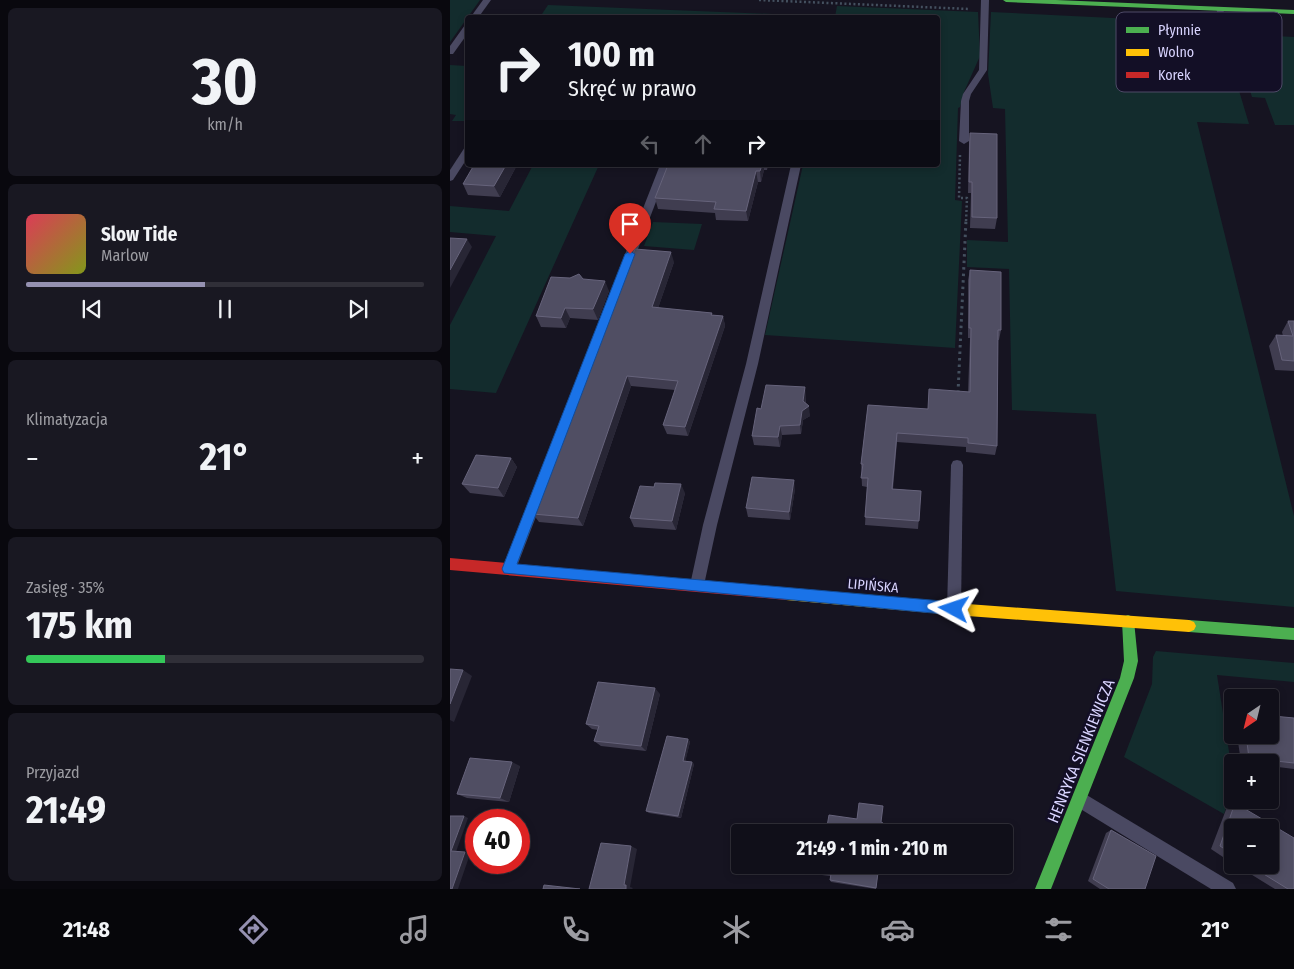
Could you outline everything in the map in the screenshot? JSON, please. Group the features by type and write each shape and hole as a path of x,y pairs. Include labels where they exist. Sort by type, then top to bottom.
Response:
{"street":[{"path":"1006,0 1294,12"},
{"name":"LIPIŃSKA","path":"450,564 697,584 954,609 1294,634"},
{"name":"HENRYKA SIENKIEWICZA","path":"1043,889 1127,678 1131,661 1128,622"}],"lane":[{"path":"476,15 487,0"},
{"path":"964,141 965,101 983,70 985,0"},
{"path":"450,52 465,31"},
{"path":"450,178 465,154"},
{"path":"509,569 664,167"},
{"path":"697,584 756,348 796,167"},
{"path":"954,609 957,465"},
{"path":"1079,798 1227,889"}],"path":[{"path":"958,402 967,198 959,198 961,143 964,141"}],"green space":[{"path":"450,0 480,0 469,15 465,15 465,21 450,42"},
{"path":"548,5 773,14 772,15 541,15"},
{"path":"837,6 978,12 980,56 958,108 955,200 962,201 955,348 765,335 803,167 940,167 940,15 835,15"},
{"path":"991,12 1116,18 1116,92 1239,92 1249,124 1197,122 1294,516 1294,607 1116,591 1096,414 1012,410 1009,269 967,267 967,240 1008,242 1005,109 993,108 988,74"},
{"path":"1282,36 1294,37 1294,125 1275,125 1265,98 1252,97 1250,92 1282,92"},
{"path":"450,65 465,66 465,121 452,121 456,115 450,114"},
{"path":"532,167 598,167 496,393 450,389 450,325 496,236 450,232 450,206 509,211"},
{"path":"653,222 702,224 694,250 644,246"},
{"path":"1156,651 1294,663 1294,682 1217,675 1224,720 1224,744 1228,744 1229,754 1224,754 1224,809 1226,809 1224,814 1124,757 1152,684 1153,657"}],"building":[{"path":"970,133 997,134 997,218 972,217 972,182 969,182"},
{"path":"473,167 505,167 494,186 463,184"},
{"path":"667,167 761,167 760,171 756,171 746,211 714,209 716,202 655,198"},
{"path":"450,238 467,239 450,270"},
{"path":"635,249 671,252 652,307 712,313 711,315 723,316 685,427 663,425 678,381 627,376 578,518 533,514 611,311 609,311"},
{"path":"970,270 1001,272 1001,330 998,330 997,446 968,443 968,438 897,433 892,489 921,491 919,521 865,517 868,478 861,478 863,464 861,464 868,405 928,409 929,389 970,392"},
{"path":"579,274 583,279 605,281 593,309 565,308 561,318 536,316 551,277 570,278"},
{"path":"1288,321 1294,321 1294,361 1282,360 1276,335 1293,336"},
{"path":"766,385 805,387 803,401 809,406 802,411 800,425 780,426 778,437 752,436 757,408 761,409"},
{"path":"476,455 511,458 498,488 462,484"},
{"path":"752,477 794,480 789,512 746,508"},
{"path":"655,483 681,484 672,521 630,518 640,486 654,487"},
{"path":"450,669 463,670 450,704"},
{"path":"598,682 655,688 641,746 594,741 599,726 586,724"},
{"path":"1279,717 1294,718 1294,763 1279,761 1279,754 1248,754 1247,744 1279,744"},
{"path":"667,736 688,739 683,761 692,762 678,816 646,811"},
{"path":"470,758 512,762 500,798 457,794"},
{"path":"859,803 883,806 881,822 883,824 827,824 829,815 857,819"},
{"path":"1233,809 1245,809 1262,819 1229,819"},
{"path":"450,816 464,816 451,851 465,852 452,889 450,889"},
{"path":"1279,829 1294,838 1294,889 1288,889 1264,874 1279,874"},
{"path":"1111,830 1156,856 1145,889 1109,889 1093,879"},
{"path":"1224,835 1224,849 1220,846"},
{"path":"601,843 631,846 624,885 626,885 626,889 589,889"},
{"path":"831,874 878,874 876,888 830,880"},
{"path":"544,885 580,889 543,889"}],"traffic: fast":[{"path":"1006,0 1294,12"},
{"path":"1043,889 1127,678 1131,661 1128,621"},
{"path":"1189,626 1294,634"}],"traffic: slow":[{"path":"786,594 954,609 1189,626"}],"traffic: jam":[{"path":"450,564 786,594"}],"route":[{"path":"630,254 509,569 697,584 954,609"}]}
